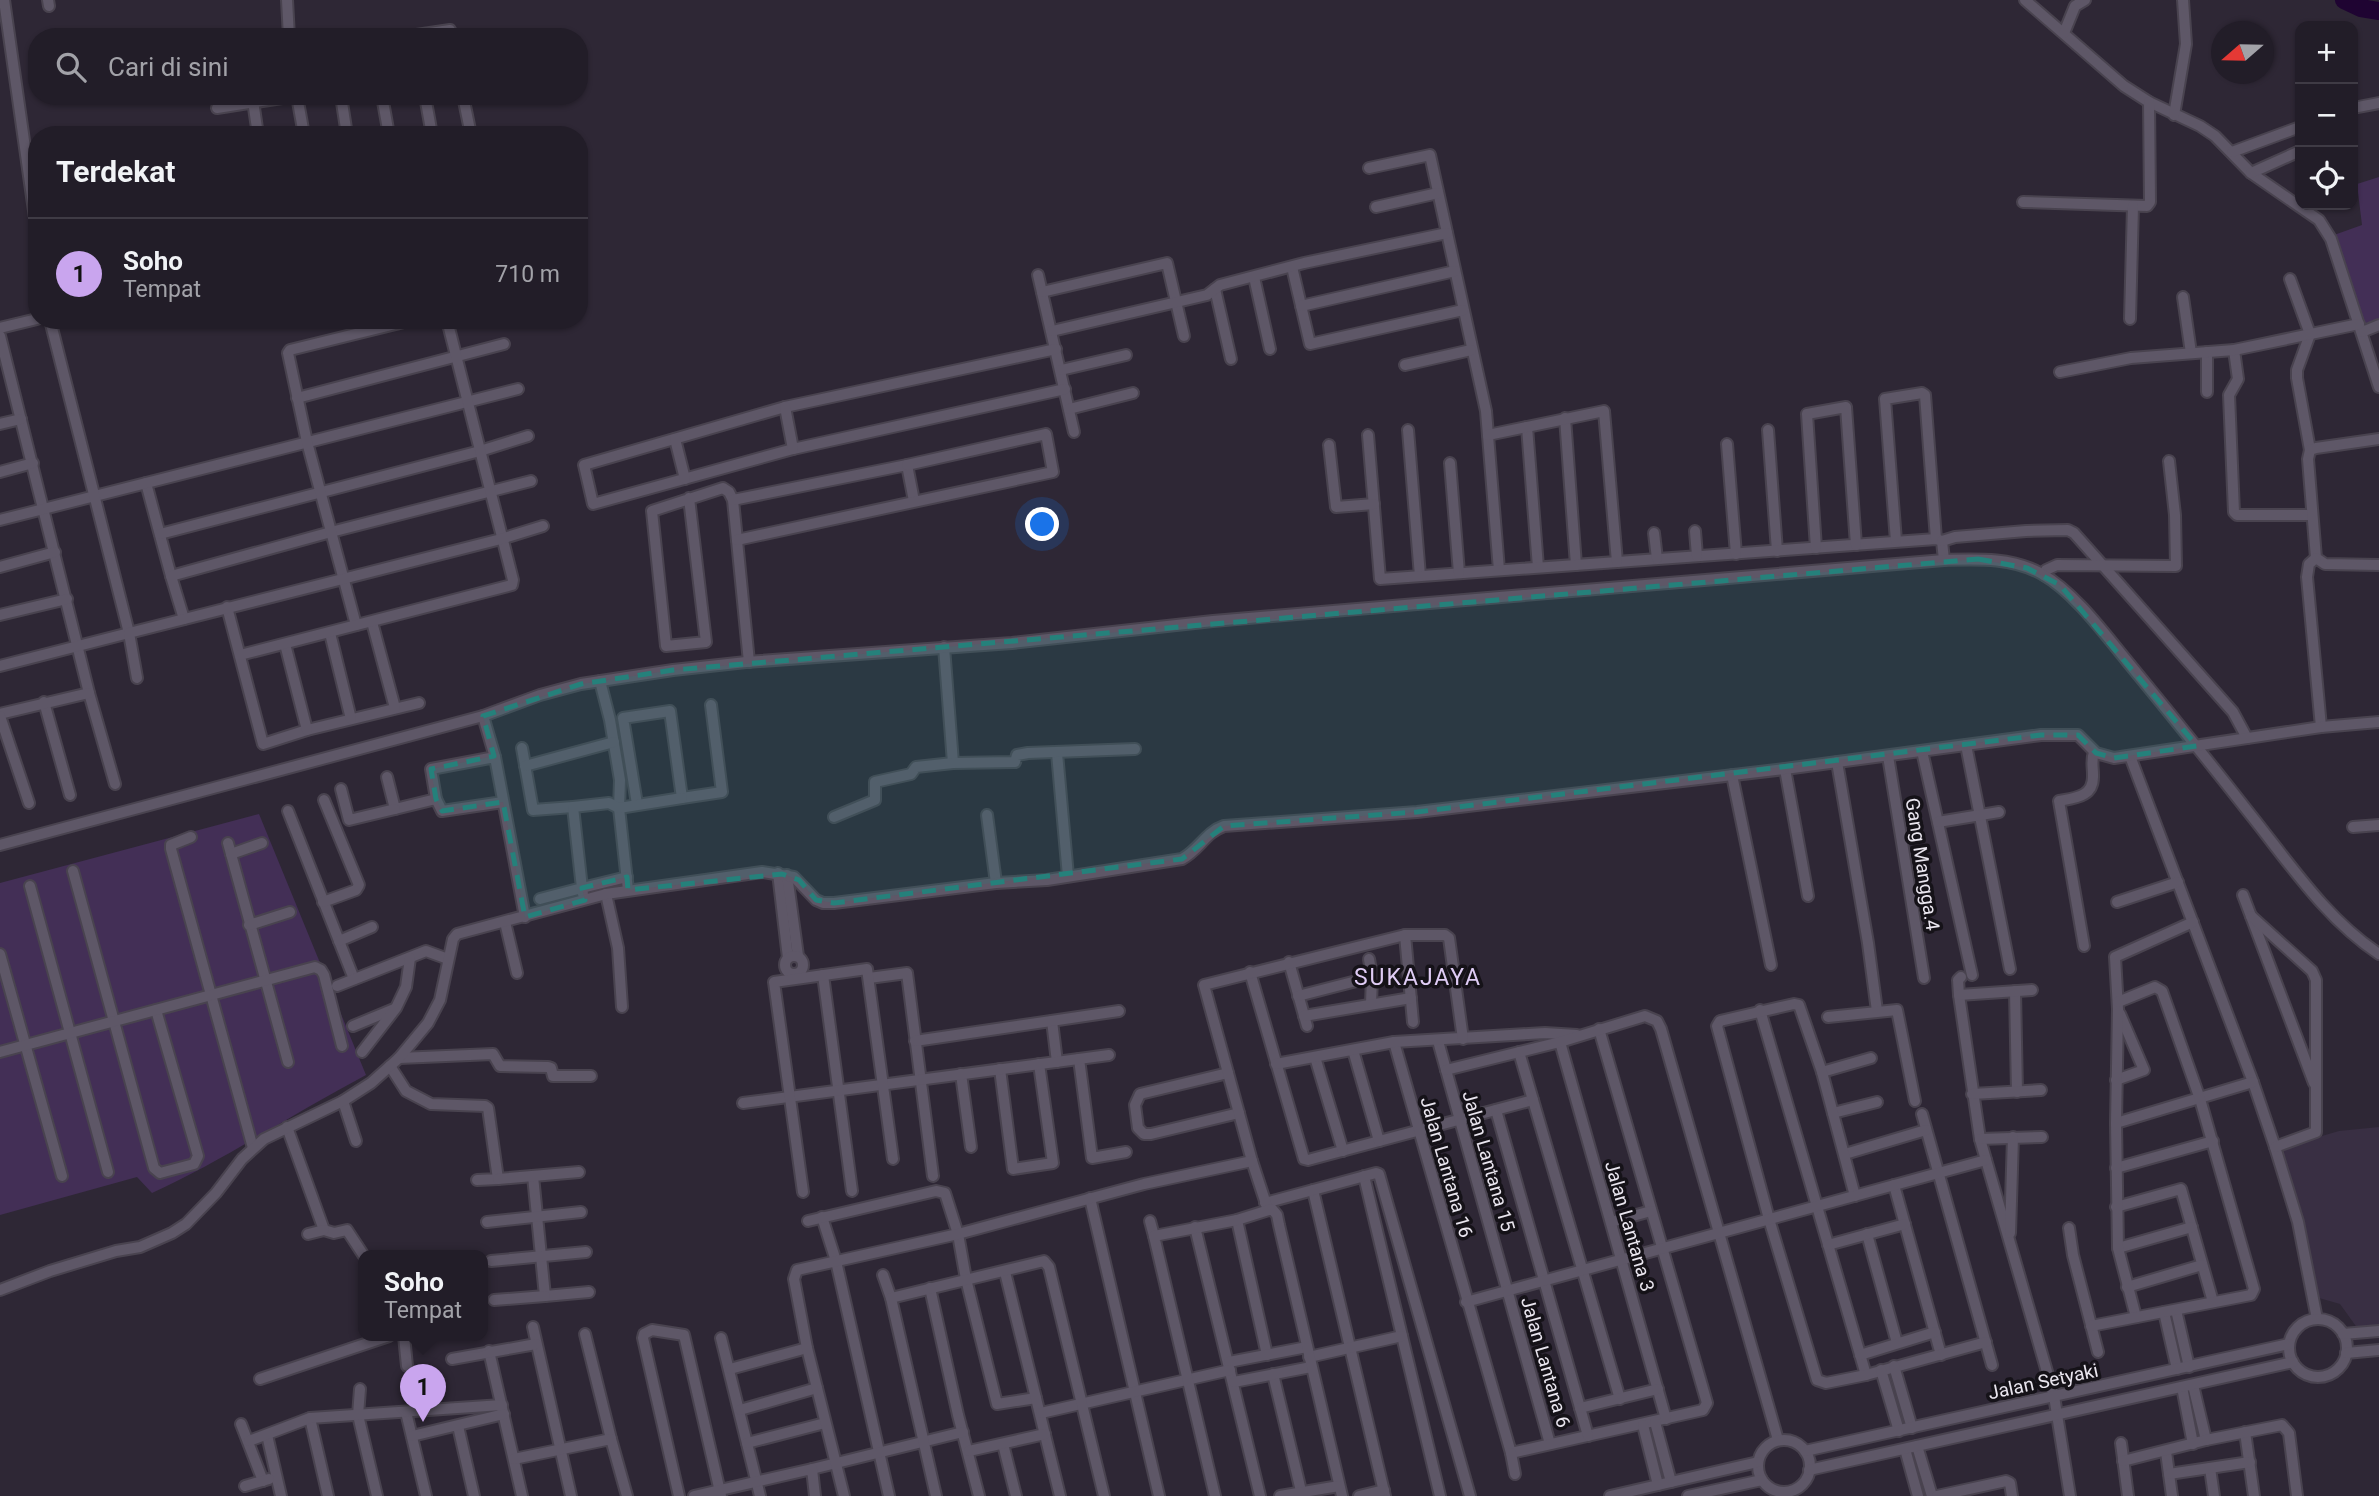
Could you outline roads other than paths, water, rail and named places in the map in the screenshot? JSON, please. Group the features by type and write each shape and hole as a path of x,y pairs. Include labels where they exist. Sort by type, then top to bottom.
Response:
{"street":[{"path":"4,0 28,169"},
{"path":"287,0 289,28"},
{"path":"2025,0 2124,86 2149,102 2200,126 2232,152 2251,173 2310,214 2327,230 2378,383"},
{"path":"2064,33 2076,6 2085,0"},
{"path":"2174,115 2186,44 2183,0"},
{"path":"2023,202 2147,206 2150,202 2149,102"},
{"path":"2358,107 2379,103"},
{"path":"217,108 232,105"},
{"path":"254,105 257,126"},
{"path":"298,105 302,126"},
{"path":"342,105 346,126"},
{"path":"383,105 387,126"},
{"path":"427,105 430,126"},
{"path":"465,105 469,126"},
{"path":"2232,152 2295,129"},
{"path":"2251,173 2295,153"},
{"path":"1369,168 1430,155 1482,391 1499,570"},
{"path":"1376,207 1438,193"},
{"path":"2130,319 2133,206"},
{"path":"1052,331 1207,295 1220,285 1254,276 1447,233"},
{"path":"1042,292 1167,262 1184,336"},
{"path":"1292,267 1310,344 1463,310"},
{"path":"1301,306 1455,271"},
{"path":"1038,275 1074,432"},
{"path":"1254,276 1270,349"},
{"path":"2290,279 2310,334 2297,370 2297,379 2310,450 2308,459 2316,558"},
{"path":"1215,289 1231,359"},
{"path":"2183,297 2192,353"},
{"path":"0,328 28,321"},
{"path":"2060,372 2132,358 2234,350 2310,334 2379,325"},
{"path":"52,329 96,496 137,678"},
{"path":"356,625 307,442 288,357 290,350 375,329"},
{"path":"240,655 509,587 513,580 450,329"},
{"path":"0,336 4,374 21,419 33,463 89,693 115,784"},
{"path":"297,398 505,344"},
{"path":"1056,349 785,407 584,464 593,504 793,449 1065,389"},
{"path":"1405,365 1471,350"},
{"path":"2234,350 2238,379 2230,395 2234,512 2237,515 2312,515"},
{"path":"2207,352 2207,391"},
{"path":"1061,370 1126,355"},
{"path":"0,520 518,389"},
{"path":"1069,409 1133,393"},
{"path":"1896,541 1885,399 1922,393 1939,540 1944,560"},
{"path":"785,407 793,449"},
{"path":"1816,548 1807,414 1846,407 1856,545"},
{"path":"1488,435 1604,411 1617,562"},
{"path":"1565,418 1576,565"},
{"path":"0,424 21,419"},
{"path":"1527,426 1538,567"},
{"path":"1408,430 1420,576"},
{"path":"1768,430 1777,551"},
{"path":"733,500 1046,434 1053,472 737,540"},
{"path":"1368,435 1380,579 2068,530 2074,533 2104,566 2233,712 2247,738"},
{"path":"160,534 480,451 528,436"},
{"path":"675,439 685,479"},
{"path":"2310,450 2379,439"},
{"path":"1727,444 1736,554"},
{"path":"1329,445 1336,507 1374,504"},
{"path":"2044,575 2046,570 2057,565 2176,566 2175,515 2169,460"},
{"path":"0,472 33,463"},
{"path":"1450,463 1459,573"},
{"path":"907,465 914,501"},
{"path":"171,576 531,481"},
{"path":"146,483 184,620"},
{"path":"689,498 705,642 666,646 652,511 689,498 723,488 733,500 749,662"},
{"path":"0,666 501,539 543,526"},
{"path":"1695,531 1697,556"},
{"path":"1654,533 1657,559"},
{"path":"0,567 55,552"},
{"path":"2316,558 2325,564 2379,565"},
{"path":"2316,558 2309,564 2307,578 2321,727"},
{"path":"0,845 483,716 540,695 600,681 749,662 945,649 1213,621 1944,560 1994,560 2027,568 2060,585 2104,633 2315,898 2349,932 2379,954"},
{"path":"0,615 66,599"},
{"path":"228,607 263,744 307,730 419,703"},
{"path":"372,622 395,708"},
{"path":"330,633 351,719"},
{"path":"285,644 307,730"},
{"path":"945,649 953,763"},
{"path":"600,681 620,780 619,808 628,890"},
{"path":"29,803 0,715 89,693"},
{"path":"44,702 70,795"},
{"path":"522,748 533,810 609,803 619,808 722,792 711,705"},
{"path":"637,804 623,718 670,711 682,798"},
{"path":"483,716 495,757 525,917"},
{"path":"540,899 606,894 762,872 783,874 799,880 816,900 823,903 1068,876 1182,859 1191,854 1207,835 1224,826 1417,812 2068,734 2078,735 2094,752 2114,758 2321,727 2379,722"},
{"path":"525,766 614,742"},
{"path":"1966,746 2010,969"},
{"path":"834,817 875,800 876,781 911,774 917,767 953,763 1015,762 1018,754 1135,749"},
{"path":"1922,751 1966,976 1958,980 1959,995 1980,1139 2059,1415 2070,1496"},
{"path":"2084,946 2059,801 2082,797 2088,792 2093,777 2091,760 2094,752"},
{"path":"1057,753 1068,876"},
{"name":"Gang Mangga.4","path":"1888,756 1924,978"},
{"path":"2130,756 2276,1147 2298,1222 2317,1319"},
{"path":"495,757 431,769 436,799 442,811 503,802"},
{"path":"1837,762 1877,1011"},
{"path":"1785,769 1808,896"},
{"path":"1732,775 1771,965"},
{"path":"387,778 395,809"},
{"path":"341,789 348,820 436,799"},
{"path":"323,902 356,890 359,885 324,800"},
{"path":"573,807 583,894"},
{"path":"288,811 354,979"},
{"path":"1938,822 1999,812"},
{"path":"987,815 996,883"},
{"path":"2353,828 2379,825"},
{"path":"191,837 171,845 253,1148"},
{"path":"262,843 230,848 288,1062"},
{"path":"73,871 154,1168 160,1173 194,1164 198,1156 156,1010"},
{"path":"783,874 793,957 804,965 803,974"},
{"path":"0,1290 50,1271 116,1251 140,1247 186,1224 264,1139 343,1101 371,1083 395,1062 428,1023 440,1000 448,958 457,934 525,917 627,877"},
{"path":"2117,902 2178,882"},
{"path":"30,886 108,1172"},
{"path":"606,894 618,948 622,1007"},
{"path":"2243,895 2316,1088"},
{"path":"249,925 290,912"},
{"path":"2251,916 2316,976 2316,1132 2276,1147"},
{"path":"505,922 517,973"},
{"path":"2136,1317 2118,1248 2118,1006 2115,957 2193,922"},
{"path":"339,941 372,927"},
{"path":"1405,935 1413,1022"},
{"path":"1280,1496 1301,1491 1340,1491 1277,1215 1267,1206 1252,1161 1203,987 1205,984 1250,972 1405,935 1446,935 1449,938 1463,1039"},
{"path":"337,986 426,951 448,958"},
{"path":"0,954 62,1176"},
{"path":"786,976 785,965 793,957"},
{"path":"362,1052 396,1008 406,986 410,958"},
{"path":"1369,959 1372,977 1371,1004"},
{"path":"1289,962 1305,1021 1371,1004 1411,998"},
{"path":"0,1052 315,968 321,970 342,1046"},
{"path":"803,1192 774,982 786,976 822,975 867,969 893,1159"},
{"path":"1250,972 1302,1157 1308,1160 1533,1100"},
{"path":"869,978 907,973 933,1176"},
{"path":"822,975 852,1191"},
{"path":"1298,996 1372,977"},
{"path":"2091,1326 2251,1295 2254,1289 2200,1099 2159,988 2155,987 2118,1006"},
{"path":"1959,995 2032,990"},
{"path":"2015,991 2017,1092"},
{"path":"1856,1196 1822,1072 1799,1005 1760,1010 1720,1021 1717,1026 1769,1219 1817,1380 1826,1383 1866,1375 1986,1342"},
{"path":"2116,1080 2144,1070 2118,1006"},
{"path":"353,1026 396,1008"},
{"path":"1828,1017 1894,1009 1898,1012 1915,1101"},
{"path":"1760,1010 1866,1375"},
{"path":"915,1041 1119,1011"},
{"path":"1446,1070 1560,1042 1645,1016 1657,1021 1777,1440"},
{"path":"1052,1021 1057,1062"},
{"path":"1511,1453 1703,1410 1707,1403 1599,1029"},
{"path":"1276,1064 1394,1042 1545,1033 1579,1036"},
{"name":"Jalan Lantana 15","path":"1438,1041 1507,1290"},
{"name":"Jalan Lantana 16","path":"1394,1042 1515,1474"},
{"name":"Jalan Lantana 3","path":"1560,1042 1658,1389 1655,1422"},
{"path":"1353,1050 1379,1141"},
{"path":"1519,1052 1620,1399"},
{"path":"395,1062 493,1054 500,1066 548,1067 551,1068 553,1076 591,1076"},
{"path":"743,1103 1109,1055"},
{"path":"1315,1057 1343,1151"},
{"path":"1822,1072 1871,1058"},
{"path":"1079,1059 1092,1157 1126,1152"},
{"path":"395,1062 407,1091 431,1104 488,1108 498,1179"},
{"path":"1000,1069 1013,1169 1053,1163 1039,1064"},
{"path":"1228,1073 1140,1094 1136,1105 1138,1128 1144,1134 1151,1134 1239,1113"},
{"path":"961,1074 971,1147"},
{"path":"2116,1123 2253,1082"},
{"path":"1972,1094 2041,1090"},
{"path":"343,1101 356,1141"},
{"path":"1833,1113 1878,1102"},
{"path":"1496,1110 1588,1436"},
{"path":"1922,1114 1992,1365"},
{"path":"286,1127 324,1230"},
{"path":"1845,1154 1926,1130"},
{"path":"2010,1243 2013,1137"},
{"path":"1980,1139 2042,1137"},
{"path":"2116,1168 2213,1141"},
{"path":"1466,1302 1986,1160"},
{"path":"845,1496 807,1348 794,1274 802,1269 958,1234 1090,1198 1252,1161"},
{"path":"477,1180 579,1172"},
{"path":"1154,1236 1237,1220 1267,1206 1314,1190 1378,1173 1470,1496"},
{"path":"533,1176 545,1296"},
{"path":"1364,1176 1440,1496"},
{"path":"1894,1185 1941,1355"},
{"path":"2116,1207 2181,1189 2213,1302"},
{"path":"1314,1190 1385,1493 1359,1496"},
{"path":"808,1221 941,1191 948,1196 997,1404 1036,1398"},
{"path":"1090,1198 1159,1496"},
{"path":"1611,1222 1651,1211"},
{"path":"487,1222 581,1212"},
{"path":"822,1217 836,1261 889,1496"},
{"path":"1237,1220 1267,1355"},
{"path":"1150,1221 1215,1496"},
{"path":"1828,1245 1905,1224"},
{"path":"1195,1227 1260,1496"},
{"path":"2118,1248 2192,1227"},
{"path":"2069,1228 2073,1255 2098,1352"},
{"path":"308,1234 324,1230 334,1233 347,1230 360,1250"},
{"path":"1867,1234 1897,1343"},
{"path":"491,1261 586,1252"},
{"path":"891,1298 1044,1261 1047,1263 1104,1496"},
{"path":"2127,1287 2202,1265"},
{"path":"1005,1272 1060,1496"},
{"path":"883,1275 891,1298 936,1496"},
{"path":"930,1288 979,1496"},
{"name":"Jalan Lantana 6","path":"1507,1290 1550,1444"},
{"path":"494,1300 589,1292"},
{"path":"2170,1311 2183,1368"},
{"path":"2317,1319 2332,1323 2343,1334 2346,1353 2335,1371 2320,1377 2304,1374 2293,1362 2289,1345 2298,1326 2317,1319"},
{"path":"533,1327 571,1496"},
{"path":"680,1496 643,1338 644,1334 652,1330 684,1335 720,1493"},
{"path":"2343,1334 2379,1331"},
{"path":"1860,1354 1935,1332"},
{"path":"585,1334 627,1496"},
{"path":"1234,1382 1273,1374 1309,1357 1402,1336"},
{"path":"721,1338 760,1496"},
{"path":"260,1379 374,1341"},
{"path":"404,1341 407,1366"},
{"path":"452,1359 536,1344"},
{"name":"Jalan Setyaki","path":"1805,1451 2289,1345"},
{"path":"730,1368 807,1348"},
{"path":"2346,1353 2379,1350"},
{"path":"489,1351 522,1496"},
{"path":"1041,1413 1189,1380 1267,1355 1309,1357"},
{"path":"1809,1470 2293,1362"},
{"path":"1894,1366 1912,1428"},
{"path":"1881,1370 1899,1431"},
{"path":"1273,1374 1301,1491"},
{"path":"2187,1386 2206,1440"},
{"path":"2187,1386 2193,1444"},
{"path":"360,1388 358,1415 377,1496"},
{"path":"740,1410 817,1388"},
{"path":"1580,1408 1658,1389"},
{"path":"249,1441 310,1418 503,1409"},
{"path":"412,1436 458,1426 503,1409"},
{"path":"406,1412 426,1496"},
{"path":"310,1418 328,1496"},
{"path":"1655,1422 1671,1482"},
{"path":"1655,1422 1658,1485"},
{"path":"747,1443 825,1423"},
{"path":"241,1424 263,1481"},
{"path":"2123,1461 2277,1425 2286,1427 2289,1433 2297,1496"},
{"path":"458,1426 474,1496"},
{"path":"694,1496 720,1493 756,1481 838,1464 963,1432"},
{"path":"2245,1432 2254,1496"},
{"path":"969,1451 1045,1434"},
{"path":"267,1435 281,1496"},
{"path":"514,1459 611,1440"},
{"path":"1777,1440 1796,1443 1805,1451 1809,1470 1800,1486 1789,1494 1762,1480 1758,1462 1762,1451 1777,1440"},
{"path":"2120,1443 2128,1496"},
{"path":"1003,1444 1016,1496"},
{"path":"1917,1446 1934,1496 1968,1492 2008,1481 2012,1496"},
{"path":"1905,1449 1918,1496"},
{"path":"2166,1452 2172,1496"},
{"path":"1610,1496 1758,1462"},
{"path":"2169,1474 2250,1462"},
{"path":"2210,1468 2214,1496"},
{"path":"812,1469 815,1496"},
{"path":"245,1486 276,1477"},
{"path":"1688,1496 1762,1480"}],"waterway":[{"path":"2344,0 2361,8 2379,11"}],"place":[{"name":"Soho","path":"423,1422"}],"district":[{"name":"SUKAJAYA","path":"1418,977"}]}
